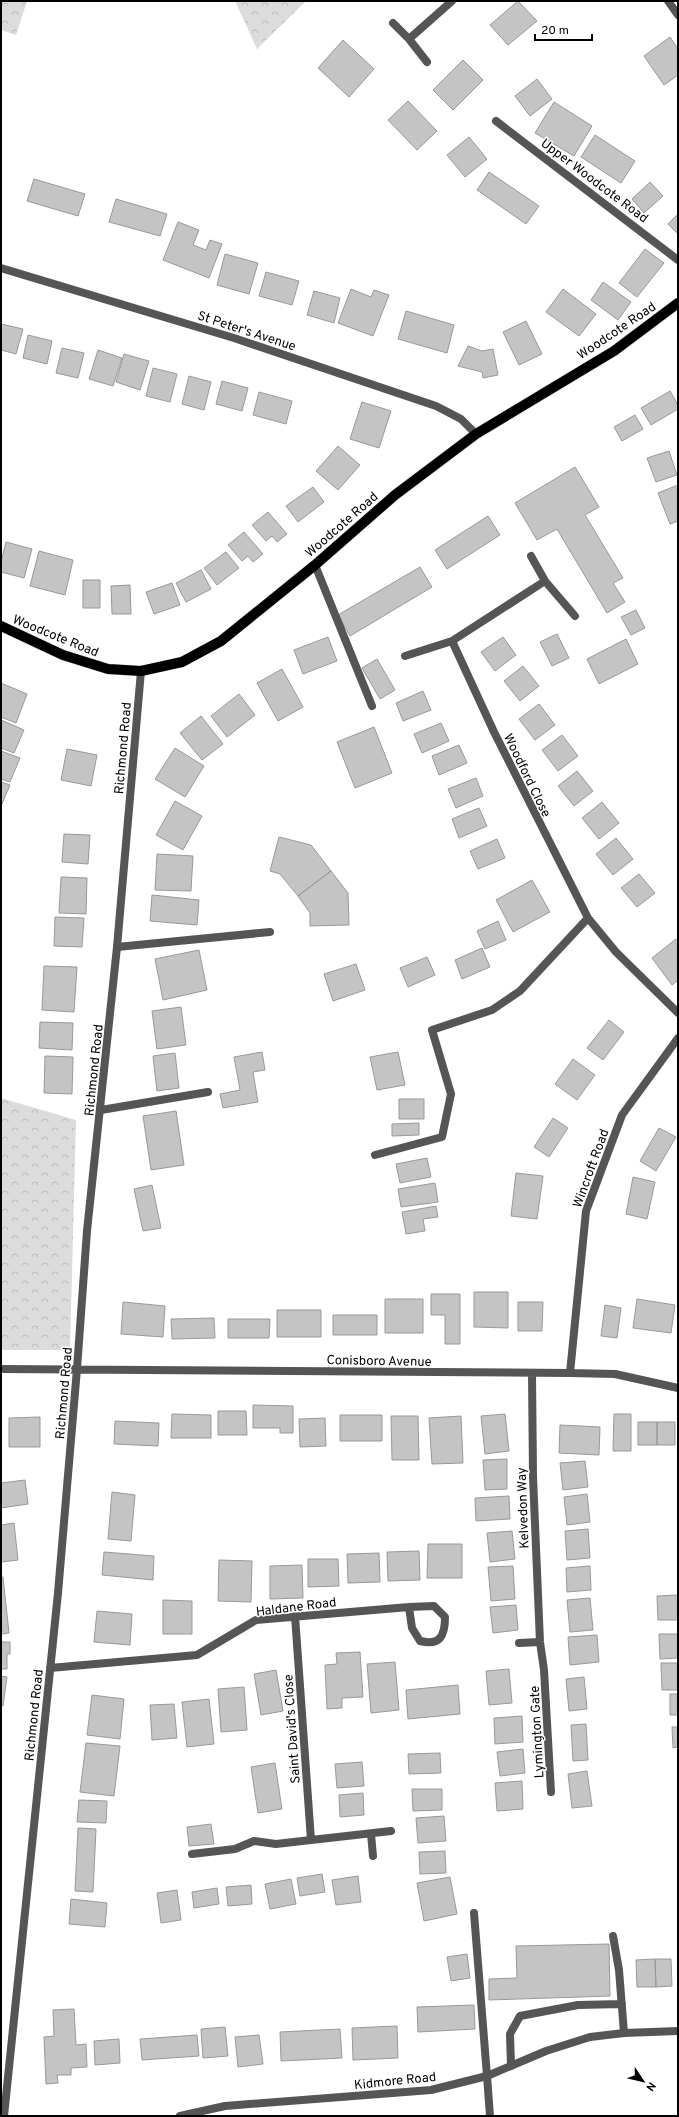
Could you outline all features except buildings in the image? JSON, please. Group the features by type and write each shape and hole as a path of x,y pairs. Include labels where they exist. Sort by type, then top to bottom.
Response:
{"main road":[{"name":"Woodcote Road","path":"1,626 63,655 108,669 141,671 182,662 221,641 315,564 395,495 476,434 614,351 678,303"}],"street":[{"path":"409,39 452,1"},
{"path":"668,1 678,14"},
{"path":"393,23 409,39 427,62"},
{"name":"Upper Woodcote Road","path":"496,121 678,260"},
{"name":"St Peter's Avenue","path":"1,268 234,338 436,406 461,419 476,434"},
{"path":"532,556 545,581 574,616"},
{"path":"315,564 372,706"},
{"path":"404,656 452,640 545,581"},
{"name":"Woodford Close","path":"452,640 494,732 588,918 616,952 678,1013"},
{"name":"Richmond Road","path":"4,2116 50,1668 77,1369 87,1231 101,1110 117,946 141,671"},
{"path":"375,1154 442,1137 451,1094 432,1030 492,1010 520,991 588,918"},
{"path":"117,946 270,932"},
{"name":"Wincroft Road","path":"570,1373 586,1211 622,1116 678,1038"},
{"path":"101,1110 208,1092"},
{"name":"Conisboro Avenue","path":"1,1369 615,1374 678,1388"},
{"name":"Kelvedon Way","path":"532,1373 533,1477 540,1642 544,1670"},
{"name":"Haldane Road","path":"50,1668 198,1655 256,1620 409,1607 434,1606 445,1617 445,1631 440,1639 429,1643 420,1641 412,1628 409,1607"},
{"name":"Saint David's Close","path":"296,1616 311,1840"},
{"path":"519,1643 540,1642"},
{"name":"Lymington Gate","path":"544,1670 551,1792"},
{"path":"192,1854 235,1849 254,1841 276,1844 391,1831"},
{"path":"371,1834 373,1856"},
{"path":"474,1913 490,2116"},
{"path":"613,1936 622,2004 624,2033"},
{"path":"511,2066 510,2034 520,2016 578,2005 622,2004"},
{"name":"Kidmore Road","path":"180,2116 225,2106 431,2090 487,2076 546,2052 590,2038 624,2033 678,2031"}],"green space":[{"path":"1,1 27,1 16,35 1,30"},
{"path":"235,1 306,1 257,49"},
{"path":"1,1098 76,1120 70,1350 1,1350"}]}
